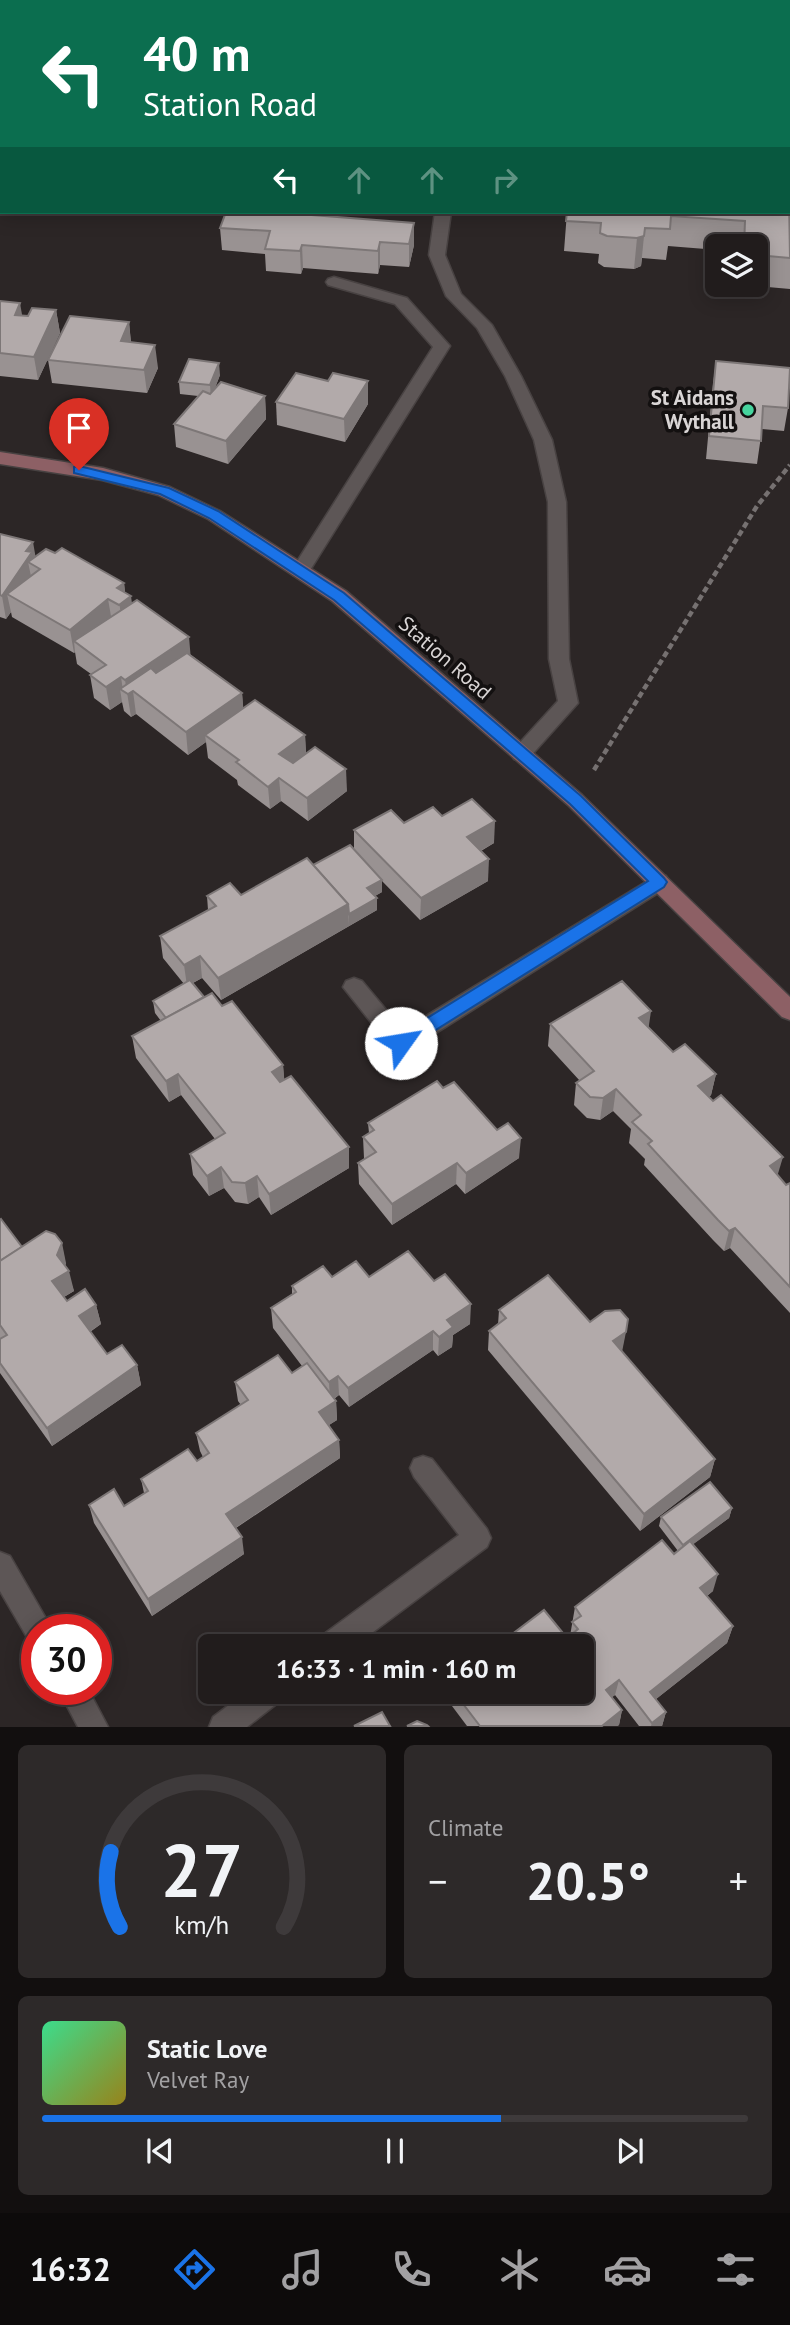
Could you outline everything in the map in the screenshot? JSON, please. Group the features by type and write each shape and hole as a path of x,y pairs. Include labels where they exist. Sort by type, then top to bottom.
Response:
{"street":[{"path":"443,214 437,255 454,296 484,325 513,376 543,440 557,502 559,659 568,703 521,754"},
{"path":"300,571 442,346 401,300 334,282"},
{"name":"Station Road","path":"0,458 103,474 164,491 214,515 339,596 575,800 790,1010"},
{"path":"354,987 401,1043 659,882"},
{"path":"348,1634 478,1538 423,1468"},
{"path":"0,1565 28,1614"},
{"path":"223,1727 253,1704"},
{"path":"81,1705 94,1727"}],"path":[{"path":"575,800 757,506 790,465"}],"building":[{"path":"225,214 299,214 414,223 409,244 380,242 378,251 302,245 300,251 265,249 270,231 220,228"},
{"path":"567,214 789,214 790,258 768,256 768,234 744,234 745,221 671,216 670,229 645,228 644,236 637,238 607,236 600,233 601,223 566,221"},
{"path":"0,301 20,303 15,315 28,316 32,308 56,310 34,357 0,353"},
{"path":"70,316 129,322 121,341 155,345 144,370 48,360"},
{"path":"189,359 219,363 210,385 179,382"},
{"name":"St Aidans Wythall","path":"716,361 790,368 788,408 763,406 761,441 709,436"},
{"path":"296,373 328,381 333,373 368,381 344,419 276,402"},
{"path":"221,382 265,396 226,441 174,424 203,391 210,394"},
{"path":"0,534 33,542 26,551 32,552 2,596 0,595"},
{"path":"62,548 124,583 117,588 131,596 119,605 108,599 70,630 7,594 40,569 28,562 46,549 55,553"},
{"path":"137,600 189,637 125,680 121,677 106,687 90,675 106,665 74,641"},
{"path":"187,653 242,693 186,732 133,691 128,694 120,689 151,668 156,673"},
{"path":"255,700 305,735 279,754 293,763 315,747 346,769 307,798 279,778 268,787 236,762 239,760 205,735"},
{"path":"472,799 495,821 467,837 489,859 421,898 354,830 391,810 404,823 433,807 442,816"},
{"path":"350,845 382,880 367,888 377,898 349,914 348,904 313,865"},
{"path":"307,858 348,904 218,978 200,956 184,965 160,936 216,906 207,896 230,883 241,895"},
{"path":"190,980 204,997 166,1018 153,1001"},
{"path":"622,981 651,1011 639,1018 673,1052 685,1044 716,1074 698,1086 713,1101 721,1095 783,1157 770,1166 786,1185 790,1183 790,1287 735,1228 729,1231 718,1220 648,1144 652,1141 632,1122 641,1115 616,1089 603,1098 590,1097 576,1083 594,1071 550,1024"},
{"path":"212,993 222,1006 232,1001 283,1065 272,1072 280,1082 291,1076 349,1147 269,1194 257,1176 245,1183 232,1182 221,1167 207,1176 190,1154 225,1133 178,1074 166,1081 132,1036"},
{"path":"437,1081 443,1088 454,1082 497,1130 508,1123 521,1138 466,1173 457,1163 392,1204 358,1163 376,1152 363,1137 374,1130 368,1123"},
{"path":"0,1220 22,1247 0,1261"},
{"path":"46,1231 55,1234 62,1243 57,1255 69,1271 52,1281 67,1301 85,1289 96,1305 79,1316 107,1354 122,1345 137,1365 47,1428 0,1363 0,1339 7,1335 0,1325 0,1261"},
{"path":"408,1251 434,1281 445,1274 471,1304 447,1320 453,1327 439,1337 433,1331 348,1388 338,1376 329,1382 271,1308 296,1292 292,1286 323,1266 332,1277 356,1261 369,1277"},
{"path":"548,1275 590,1322 605,1311 620,1310 628,1319 626,1332 613,1341 715,1459 644,1514 489,1331 506,1318 499,1310"},
{"path":"278,1355 292,1373 307,1363 336,1401 319,1412 339,1440 226,1514 242,1537 148,1599 89,1505 114,1489 124,1506 148,1491 141,1479 188,1449 197,1461 209,1453 196,1433 248,1400 235,1382"},
{"path":"710,1482 732,1508 683,1545 661,1517"},
{"path":"662,1540 674,1554 690,1541 718,1574 700,1588 733,1626 650,1692 666,1712 652,1723 619,1680 606,1690 622,1710 602,1726 480,1726 463,1704 594,1704 594,1634 572,1634 578,1629 572,1622 581,1616 575,1607"},
{"path":"544,1610 564,1634 512,1634"},
{"path":"382,1712 390,1726 354,1726"},
{"path":"417,1721 427,1725 428,1726 407,1726"}],"place":[{"name":"St Aidans Wythall","path":"748,410"}],"route":[{"path":"79,470 164,491 214,515 339,596 575,800 659,882 401,1043"}]}
